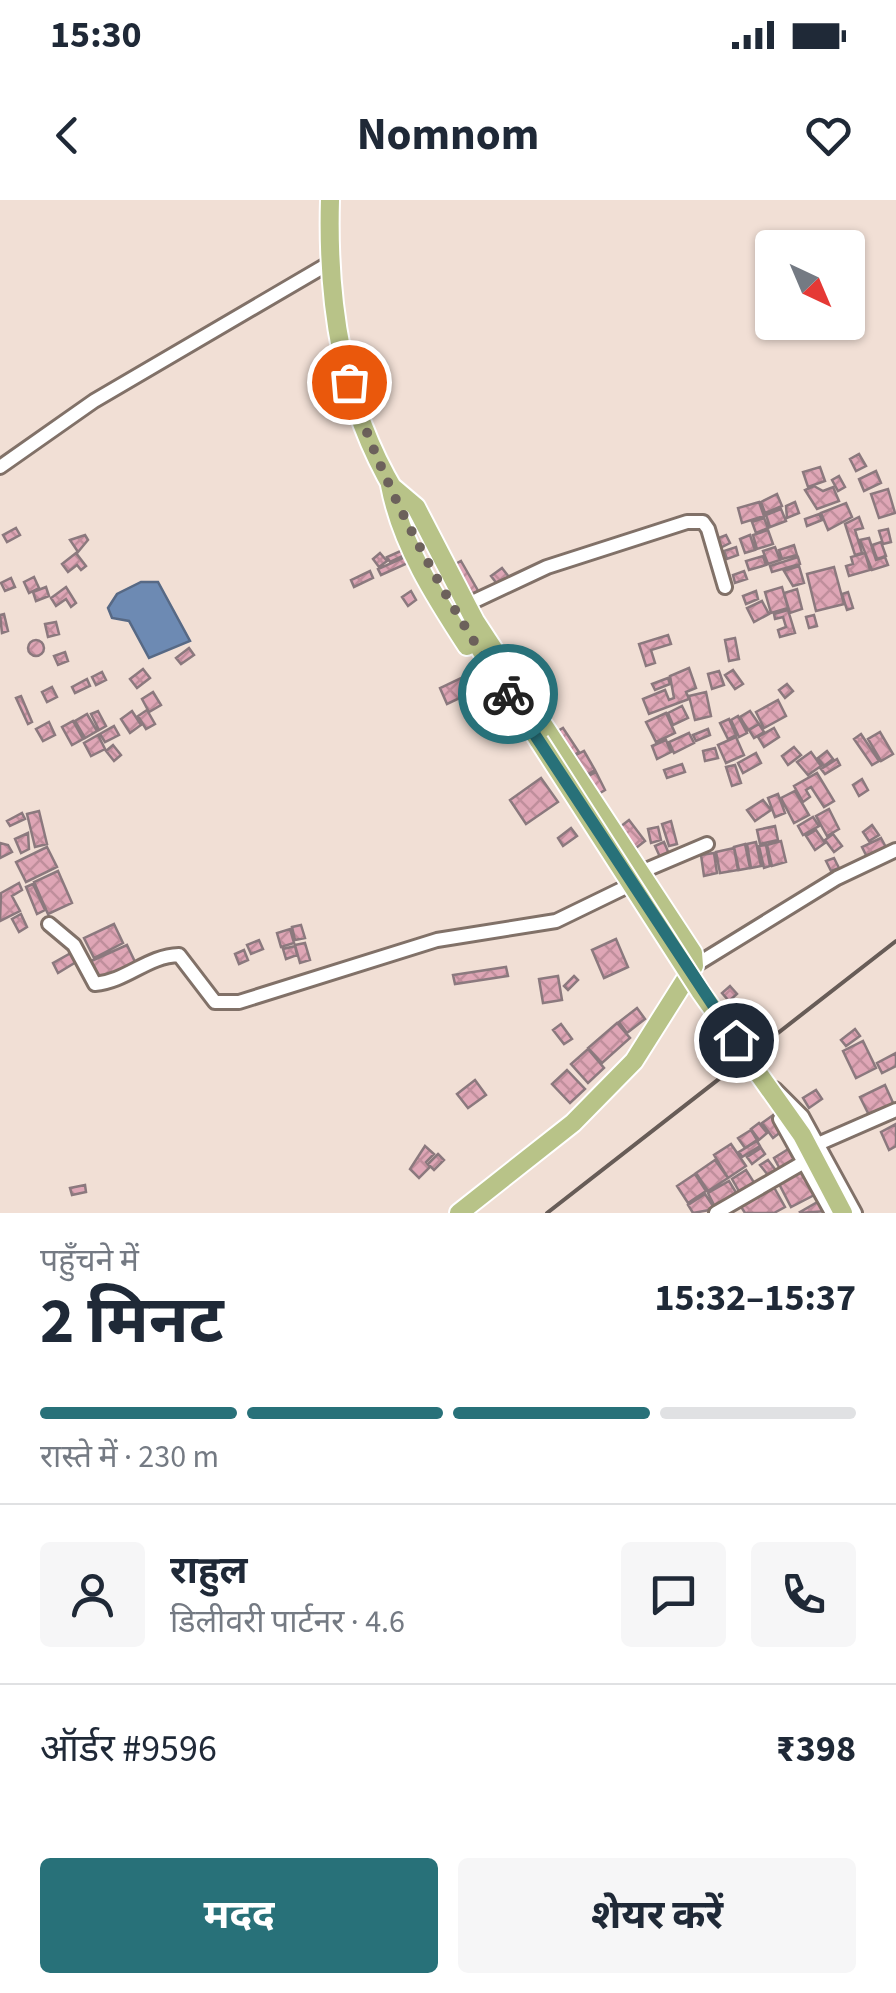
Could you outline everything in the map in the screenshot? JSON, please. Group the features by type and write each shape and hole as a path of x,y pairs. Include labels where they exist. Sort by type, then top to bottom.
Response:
{"main road":[{"path":"330,200 328,264 338,345 372,454 459,616 700,990 792,1120 843,1213"},
{"path":"390,485 416,507 466,605 693,953 694,966 634,1061 573,1123 459,1213"},
{"path":"390,485 401,528 433,589 626,887 673,964 680,990"}],"street":[{"path":"0,468 94,401 328,264"},
{"path":"466,605 547,567 687,522 702,522 708,529 726,588"},
{"path":"50,924 74,945 95,984 127,974 159,956 179,955 216,1002 239,1002 437,940 556,921 707,844"},
{"path":"694,966 838,878 896,850"},
{"path":"832,1213 766,1096 768,1092 778,1090 790,1102 855,1213"},
{"path":"716,1213 806,1161 820,1148 896,1110"}],"water":[{"path":"141,582 158,582 190,641 149,658 129,621 112,618 108,608 117,594"}],"building":[{"path":"859,454 866,466 856,471 850,459"},
{"path":"820,467 825,481 808,487 803,472"},
{"path":"876,471 881,483 864,491 859,479"},
{"path":"839,476 845,487 838,491 832,480"},
{"path":"814,486 823,491 833,487 839,501 817,509 805,490"},
{"path":"888,489 895,513 879,518 871,494"},
{"path":"777,494 782,506 765,513 761,502"},
{"path":"759,502 764,516 742,523 738,508"},
{"path":"795,502 799,513 787,518 786,506"},
{"path":"846,503 852,517 828,530 821,513"},
{"path":"781,509 786,521 770,527 766,515"},
{"path":"819,514 822,520 807,526 805,519"},
{"path":"859,517 863,528 855,530 862,553 855,555 845,524"},
{"path":"764,518 768,528 756,533 752,522"},
{"path":"16,528 20,535 7,542 3,535"},
{"path":"888,529 891,542 883,544 879,531"},
{"path":"768,530 773,544 757,549 753,535"},
{"path":"85,535 88,540 78,552 70,540"},
{"path":"726,535 730,543 720,548 716,539"},
{"path":"750,535 755,550 745,553 740,539"},
{"path":"869,538 876,560 885,557 888,565 872,570 860,540"},
{"path":"881,542 886,556 877,559 872,545"},
{"path":"794,545 797,555 782,559 779,550"},
{"path":"736,547 738,555 727,559 724,551"},
{"path":"775,547 780,560 768,564 763,551"},
{"path":"403,550 405,555 390,562 387,557"},
{"path":"76,553 86,566 81,570 77,565 68,572 62,564"},
{"path":"380,553 387,561 379,567 373,559"},
{"path":"865,553 870,570 849,576 846,566 853,564 851,557"},
{"path":"763,556 766,565 749,570 746,561"},
{"path":"405,557 408,563 381,575 378,569"},
{"path":"798,557 800,564 772,572 770,566"},
{"path":"461,561 480,594 467,602 448,568"},
{"path":"799,566 804,583 793,586 784,571"},
{"path":"834,567 844,604 816,611 807,574"},
{"path":"502,568 509,577 498,585 491,576"},
{"path":"370,571 373,578 354,587 351,580"},
{"path":"744,571 747,579 735,583 733,575"},
{"path":"34,577 39,588 29,593 24,582"},
{"path":"11,578 15,587 5,591 1,583"},
{"path":"46,587 49,596 36,601 33,592"},
{"path":"66,587 76,603 71,607 66,599 56,606 51,598"},
{"path":"782,587 788,608 771,613 765,592"},
{"path":"797,589 802,609 790,613 784,593"},
{"path":"411,591 416,600 408,606 402,597"},
{"path":"756,591 758,599 746,604 743,596"},
{"path":"848,592 853,608 847,610 842,594"},
{"path":"762,601 769,614 754,622 747,608"},
{"path":"788,610 795,633 780,637 778,630 786,627 783,617 775,619 774,614"},
{"path":"4,614 8,631 2,633 0,615"},
{"path":"814,615 817,626 809,628 806,617"},
{"path":"56,622 59,634 48,637 45,624"},
{"path":"668,635 671,644 651,650 655,663 646,666 639,644"},
{"path":"735,638 739,659 729,661 725,640"},
{"path":"36,640 44,648 36,656 28,648"},
{"path":"189,648 194,655 181,664 176,658"},
{"path":"65,652 68,661 58,665 54,656"},
{"path":"689,668 696,688 686,692 689,699 649,714 643,699 665,690 669,700 674,698 670,676"},
{"path":"143,669 150,678 137,688 130,679"},
{"path":"733,670 743,684 735,689 725,675"},
{"path":"476,671 483,687 447,704 440,688"},
{"path":"719,671 724,685 712,689 708,674"},
{"path":"102,672 106,680 96,685 92,677"},
{"path":"668,678 670,684 655,690 652,684"},
{"path":"87,679 90,686 75,693 72,687"},
{"path":"787,684 793,691 785,698 779,690"},
{"path":"52,687 57,697 47,702 42,692"},
{"path":"153,692 161,705 149,712 142,699"},
{"path":"706,692 711,716 695,720 689,696"},
{"path":"21,696 32,722 28,724 16,698"},
{"path":"778,700 786,716 764,728 756,712"},
{"path":"682,706 688,718 673,725 668,713"},
{"path":"147,710 155,724 146,729 138,716"},
{"path":"98,711 106,726 99,730 91,714"},
{"path":"132,711 141,725 130,733 121,719"},
{"path":"750,711 759,724 748,730 740,717"},
{"path":"666,713 675,733 656,742 646,722"},
{"path":"87,714 97,731 85,738 75,721"},
{"path":"738,716 747,733 739,737 731,720"},
{"path":"729,719 736,735 728,739 720,723"},
{"path":"73,721 83,739 72,745 62,727"},
{"path":"49,722 55,735 43,741 36,729"},
{"path":"759,724 764,732 754,738 749,730"},
{"path":"114,726 119,735 105,742 100,734"},
{"path":"563,728 579,752 572,756 556,732"},
{"path":"774,728 779,737 764,747 758,737"},
{"path":"708,729 710,735 696,741 693,735"},
{"path":"880,732 893,754 881,761 868,739"},
{"path":"689,733 694,743 674,753 669,742"},
{"path":"861,734 879,761 872,765 854,739"},
{"path":"98,735 105,749 91,756 84,743"},
{"path":"736,737 744,755 726,763 718,745"},
{"path":"666,740 671,752 657,759 652,746"},
{"path":"113,745 121,755 114,761 106,751"},
{"path":"794,747 801,755 788,765 782,756"},
{"path":"715,748 718,758 705,761 703,751"},
{"path":"584,751 595,770 585,776 574,756"},
{"path":"827,751 833,759 824,766 818,758"},
{"path":"811,752 821,766 808,775 797,762"},
{"path":"756,753 761,763 743,773 738,763"},
{"path":"837,759 840,765 825,774 821,769"},
{"path":"682,764 685,772 667,778 664,770"},
{"path":"735,765 741,783 732,786 726,767"},
{"path":"596,772 605,790 595,796 585,778"},
{"path":"817,773 834,801 824,807 811,787 806,790 810,797 803,802 794,786"},
{"path":"541,778 558,802 526,824 510,800"},
{"path":"862,779 868,790 859,796 853,785"},
{"path":"795,791 809,815 794,823 781,798"},
{"path":"778,794 785,813 775,817 768,798"},
{"path":"763,800 771,810 755,821 747,810"},
{"path":"829,809 839,829 827,836 816,816"},
{"path":"39,811 47,844 35,847 27,814"},
{"path":"22,813 25,819 10,826 7,821"},
{"path":"813,817 819,826 803,835 798,826"},
{"path":"629,820 645,841 632,851 616,830"},
{"path":"671,821 677,844 669,846 662,824"},
{"path":"872,825 879,835 869,841 863,832"},
{"path":"775,826 778,840 760,844 757,830"},
{"path":"658,827 661,840 651,843 648,829"},
{"path":"571,828 577,836 563,846 558,838"},
{"path":"816,830 825,843 815,850 806,836"},
{"path":"28,833 29,849 21,853 15,839"},
{"path":"833,834 842,846 834,852 825,840"},
{"path":"881,838 888,851 869,861 862,847"},
{"path":"781,841 786,862 772,866 767,845"},
{"path":"664,842 669,854 660,857 655,846"},
{"path":"756,842 761,866 751,868 747,844"},
{"path":"0,843 8,845 12,852 0,858"},
{"path":"745,844 750,868 739,870 734,847"},
{"path":"766,845 770,866 764,868 759,846"},
{"path":"47,847 57,867 26,882 16,862"},
{"path":"734,848 738,870 720,873 716,852"},
{"path":"714,853 717,873 704,876 701,855"},
{"path":"834,858 839,868 831,871 826,861"},
{"path":"58,871 72,903 48,914 34,882"},
{"path":"19,883 22,890 12,896 20,911 0,921 1,893"},
{"path":"33,884 45,910 37,914 26,887"},
{"path":"21,914 27,927 19,932 12,919"},
{"path":"114,924 123,943 94,958 84,938"},
{"path":"301,925 305,938 295,940 292,927"},
{"path":"290,929 294,943 281,947 277,933"},
{"path":"616,939 628,967 604,978 592,950"},
{"path":"259,940 263,949 251,954 247,945"},
{"path":"305,943 310,960 300,963 295,945"},
{"path":"127,945 136,964 98,982 89,962"},
{"path":"295,946 297,955 286,959 283,949"},
{"path":"244,950 248,960 239,964 235,954"},
{"path":"71,953 76,962 58,973 53,963"},
{"path":"506,967 508,976 455,984 453,975"},
{"path":"558,976 562,1000 543,1003 539,979"},
{"path":"574,976 578,980 568,990 564,986"},
{"path":"730,986 737,994 729,1001 722,993"},
{"path":"637,1008 645,1019 627,1033 619,1022"},
{"path":"617,1023 630,1038 602,1063 588,1048"},
{"path":"561,1024 572,1039 564,1044 553,1030"},
{"path":"855,1029 860,1036 846,1046 841,1040"},
{"path":"863,1041 876,1068 856,1078 843,1051"},
{"path":"588,1049 604,1068 588,1083 571,1064"},
{"path":"896,1053 896,1066 882,1073 877,1063"},
{"path":"567,1070 585,1089 570,1103 552,1084"},
{"path":"475,1080 486,1095 468,1108 457,1094"},
{"path":"885,1085 894,1105 870,1117 860,1097"},
{"path":"816,1090 822,1099 809,1108 803,1098"},
{"path":"776,1113 786,1128 773,1138 762,1123"},
{"path":"759,1123 767,1133 759,1140 751,1129"},
{"path":"896,1124 896,1146 889,1150 881,1132"},
{"path":"751,1130 757,1140 745,1148 738,1138"},
{"path":"757,1141 760,1146 742,1157 739,1152"},
{"path":"731,1144 746,1166 728,1178 714,1155"},
{"path":"795,1145 802,1156 780,1169 774,1158"},
{"path":"425,1146 434,1154 426,1162 430,1167 419,1178 410,1169"},
{"path":"761,1148 765,1154 752,1164 747,1157"},
{"path":"438,1154 444,1160 434,1170 428,1164"},
{"path":"715,1160 728,1178 708,1191 696,1173"},
{"path":"768,1160 778,1173 771,1179 760,1165"},
{"path":"805,1163 820,1192 791,1207 776,1178"},
{"path":"746,1170 755,1184 740,1193 732,1179"},
{"path":"695,1174 706,1191 688,1203 677,1186"},
{"path":"729,1181 737,1194 715,1207 708,1193"},
{"path":"771,1182 785,1207 774,1213 745,1213 738,1202"},
{"path":"85,1185 86,1192 72,1195 70,1188"},
{"path":"705,1194 715,1209 693,1213 688,1205"},
{"path":"821,1200 827,1211 800,1212"}],"railway":[{"path":"547,1213 896,941"}],"way so far":[{"path":"349,382 372,454 451,602 508,694"}],"route":[{"path":"508,694 736,1040"}]}
